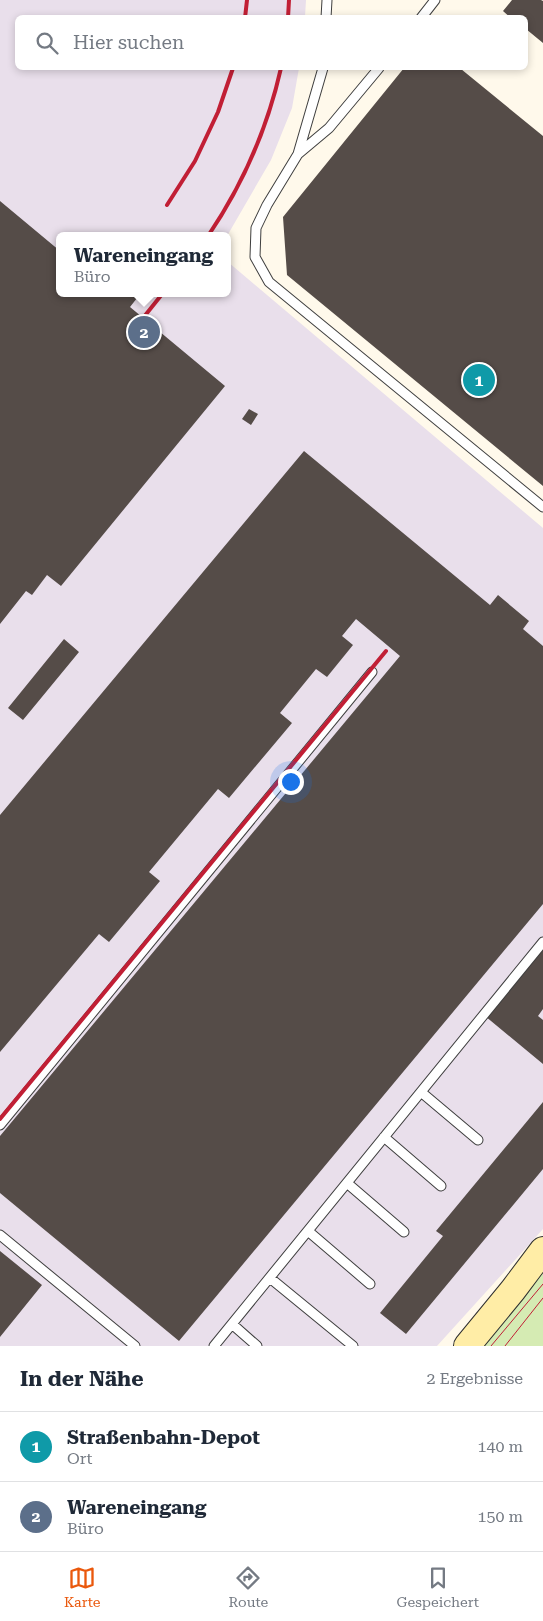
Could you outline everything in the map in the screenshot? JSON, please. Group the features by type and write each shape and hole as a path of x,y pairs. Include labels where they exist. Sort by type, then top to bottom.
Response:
{"main road":[{"path":"467,1346 543,1250"}],"lane":[{"path":"326,15 327,0"},
{"path":"423,15 435,0"},
{"path":"322,70 298,154 267,205 256,228 255,257 269,282 543,507"},
{"path":"298,154 329,128 377,70"},
{"path":"0,1125 372,672"},
{"path":"214,1346 543,942"},
{"path":"421,1092 478,1140"},
{"path":"384,1137 441,1186"},
{"path":"347,1183 404,1232"},
{"path":"308,1231 370,1284"},
{"path":"0,1235 135,1346"},
{"path":"270,1278 353,1346"},
{"path":"232,1324 257,1346"}],"shaded area":[{"path":"0,0 306,0 305,15 15,15 15,70 299,70 292,108 271,160 229,232 56,232 56,297 231,297 231,265 543,528 543,1229 437,1346 0,1346"}],"green space":[{"path":"543,1262 543,1346 474,1346"}],"building":[{"path":"512,0 543,1 543,43 528,31 528,15 508,15 503,11"},
{"path":"402,70 462,70 543,136 543,486 287,275 283,217"},
{"path":"0,201 56,248 56,297 138,297 130,307 225,386 61,586 47,575 32,595 26,591 0,624"},
{"path":"249,409 258,414 251,425 242,419"},
{"path":"304,451 490,605 498,595 529,621 523,629 543,646 543,904 179,1341 0,1193 0,1136 400,656 356,619 342,636 353,645 327,677 316,669 280,713 292,723 229,798 218,789 149,872 160,881 109,942 99,934 0,1052 0,815"},
{"path":"64,639 79,652 23,720 8,708"},
{"path":"543,946 543,1009 538,1016 543,1020 543,1064 485,1016"},
{"path":"543,1102 543,1169 406,1334 380,1313 443,1236 436,1231"},
{"path":"0,1251 42,1285 0,1337"}],"tram line":[{"path":"491,1346 543,1284"},
{"path":"505,1346 543,1298"}],"railway":[{"path":"245,15 247,0"},
{"path":"288,15 289,0"},
{"path":"167,205 195,161 218,112 232,70"},
{"path":"211,232 233,196 253,155 269,113 280,70"},
{"path":"143,318 160,297"},
{"path":"0,1119 386,651"}],"place":[{"name":"Wareneingang","path":"144,332"},
{"name":"Straßenbahn-Depot","path":"479,380"}]}
